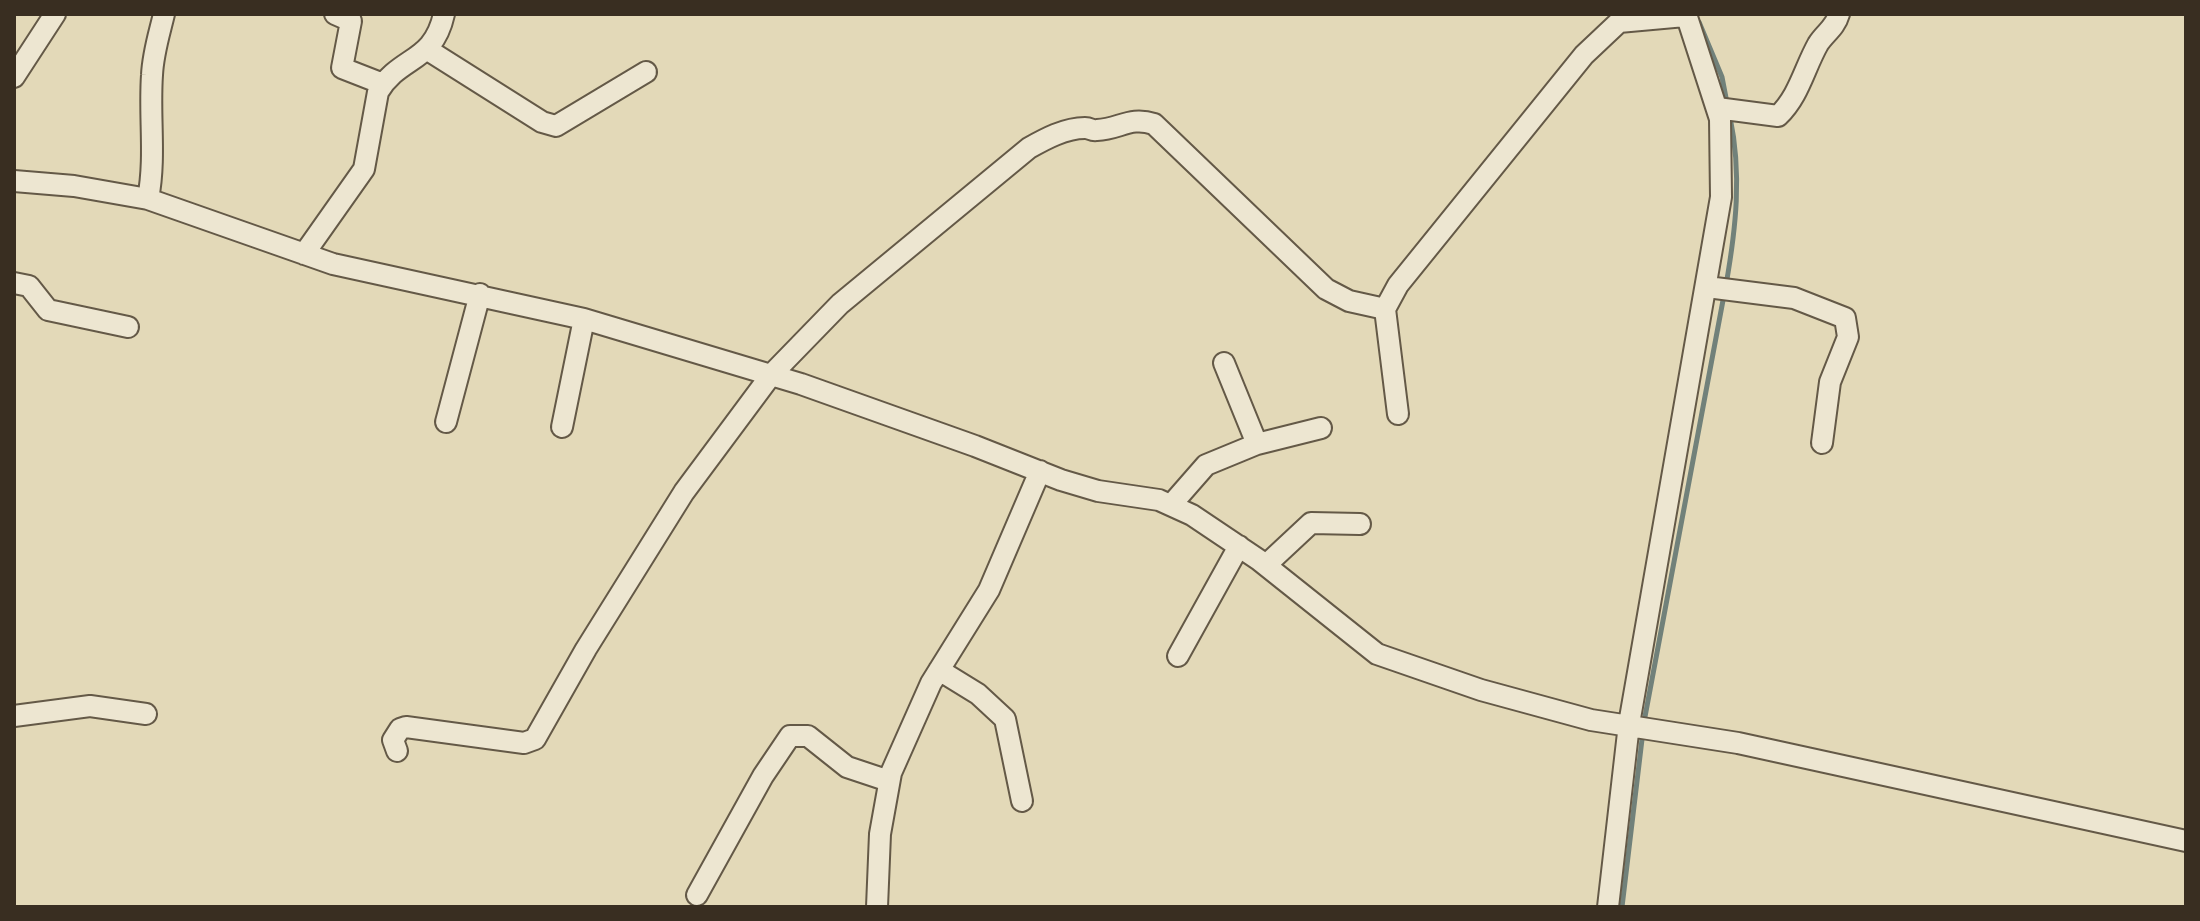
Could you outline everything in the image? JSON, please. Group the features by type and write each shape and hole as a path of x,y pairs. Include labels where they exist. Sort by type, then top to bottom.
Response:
{"street":[{"path":"14,77 55,14"},
{"path":"148,199 154,164 151,78 155,44 164,14"},
{"path":"335,14 351,21 342,68 383,84"},
{"path":"304,254 364,169 378,92 383,84 428,50 440,30 444,14"},
{"path":"1728,109 1778,116 1794,97 1817,46 1833,30 1839,14"},
{"path":"1398,414 1385,309 1398,285 1584,55 1619,22 1686,15 1728,109 1716,287 1642,726 1608,907"},
{"path":"428,50 542,122 556,126 646,72"},
{"path":"397,751 393,740 400,729 406,727 524,743 535,739 586,649 684,492 771,375 840,304 1029,148 1065,132 1085,128 1100,130 1139,119 1154,124 1326,289 1349,301 1385,309"},
{"path":"14,181 74,186 148,199 333,264 584,319 771,375 1098,491 1171,505 1266,565 1363,645 1392,661 1556,712 1738,743 2186,841"},
{"path":"14,283 29,286 48,310 128,327"},
{"path":"1716,287 1794,298 1845,318 1848,324 1846,346 1830,382 1822,443"},
{"path":"446,422 480,294"},
{"path":"562,427 584,319"},
{"path":"1224,363 1257,444"},
{"path":"1171,505 1206,465 1257,444 1321,428"},
{"path":"877,907 877,865 889,781 939,670 989,590 1040,471"},
{"path":"1266,565 1311,523 1360,524"},
{"path":"1178,656 1239,546"},
{"path":"939,670 978,694 1005,719 1022,801"},
{"path":"14,716 90,706 146,714"},
{"path":"697,895 763,776 790,736 808,736 847,767 889,781"}],"waterway":[{"path":"1699,22 1722,77 1727,103"},
{"path":"1726,285 1736,201 1736,159 1730,117"},
{"path":"1644,722 1724,295"},
{"path":"1622,907 1643,731"}]}
